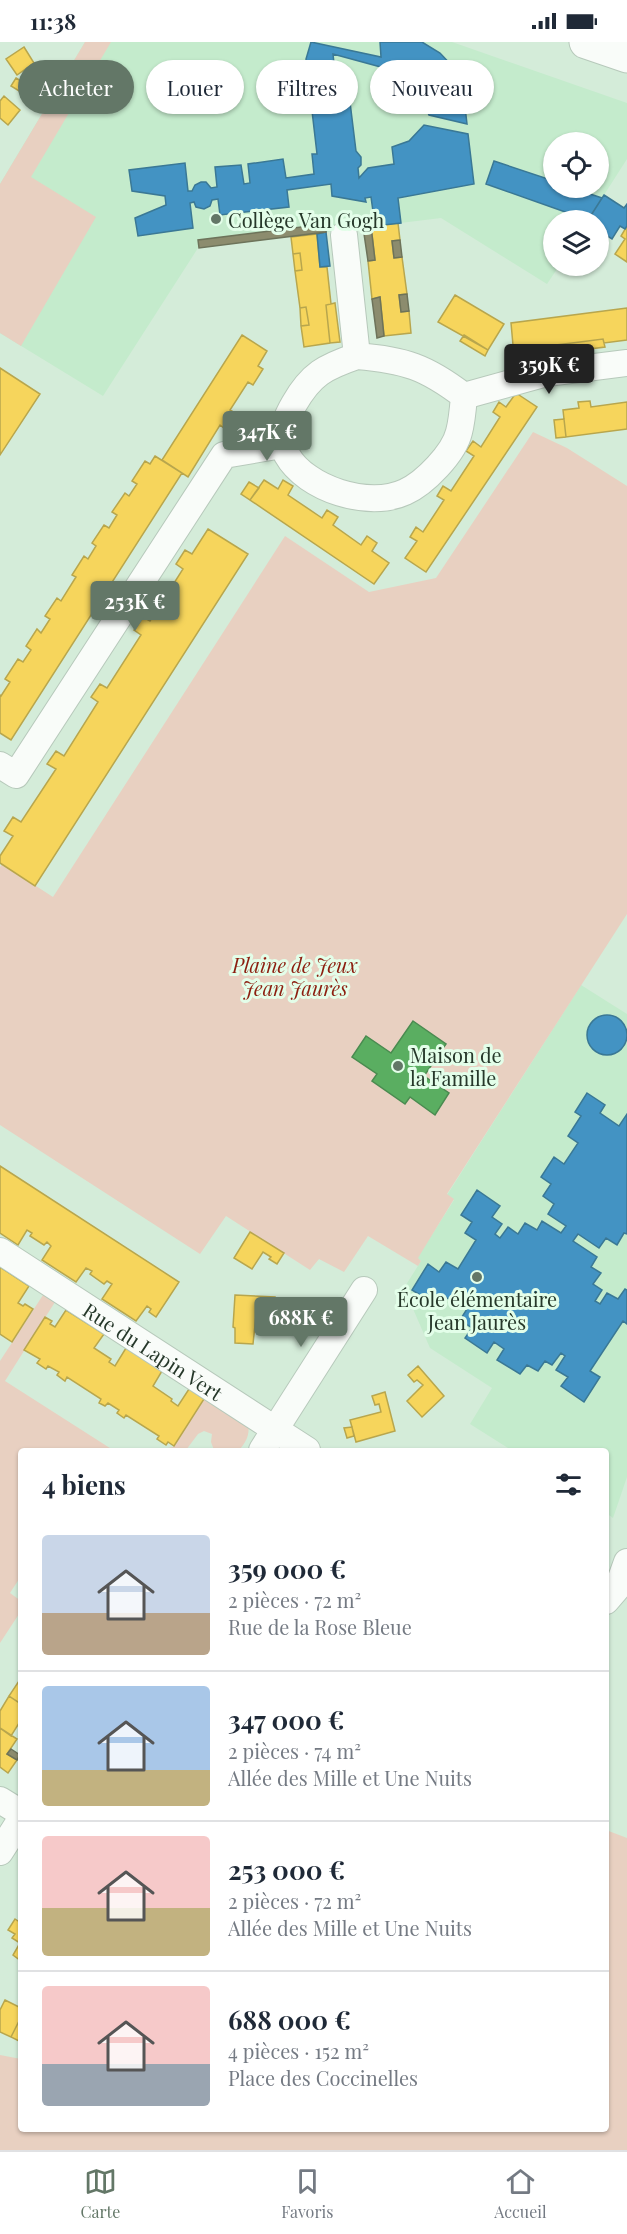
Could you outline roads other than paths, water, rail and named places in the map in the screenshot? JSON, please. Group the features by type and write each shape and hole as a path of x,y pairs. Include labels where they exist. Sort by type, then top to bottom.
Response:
{"main road":[{"path":"586,42 627,56"}],"street":[{"path":"344,235 357,356"},
{"path":"357,356 391,359 416,366 441,379 464,396 459,434 444,460 405,492 387,497 362,498 329,489 308,478 292,463 282,445 282,428 308,382 330,365 357,356"},
{"path":"464,396 547,373 627,363"},
{"path":"0,765 16,775 224,455 282,445"},
{"name":"Rue du Lapin Vert","path":"0,1251 268,1440 299,1448"},
{"path":"268,1440 364,1290"},
{"path":"609,1598 618,1587 627,1562"},
{"path":"0,1800 18,1811"},
{"path":"0,1852 18,1824"}],"place":[{"name":"Collège Van Gogh","path":"216,219"},
{"name":"Maison de la Famille","path":"398,1066"},
{"name":"École élémentaire Jean Jaurès","path":"477,1277"}],"park label":[{"name":"Plaine de Jeux Jean Jaurès","path":"295,976"}]}
